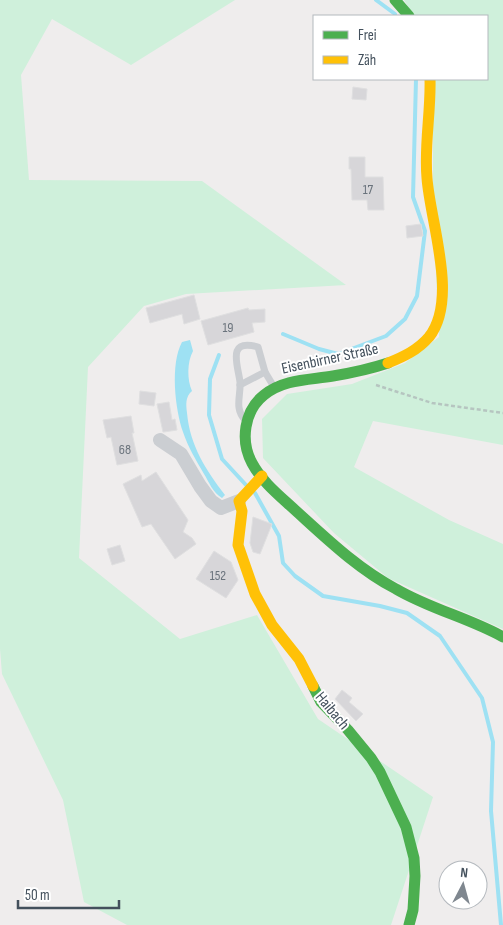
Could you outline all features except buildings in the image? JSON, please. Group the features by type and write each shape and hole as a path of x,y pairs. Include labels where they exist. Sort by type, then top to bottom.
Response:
{"main road":[{"path":"395,0 408,15"},
{"name":"Eisenbirner Straße","path":"430,80 426,160 428,190 442,288 442,308 436,327 417,348 398,359 374,369 288,383 275,388 258,400 247,422 245,436 251,462 262,476 282,497 347,556 376,578 418,600 481,625 503,637"},
{"path":"241,498 262,476"},
{"name":"Haibach","path":"241,498 242,511 238,545 255,594 272,625 299,659 321,702 371,758 380,772 406,827 414,858 415,876 413,910 409,925"}],"street":[{"path":"160,440 181,454 211,501 221,508 241,498"}],"lane":[{"path":"247,422 238,410 240,385 235,354 241,347 251,345 258,347 265,372 275,388"},
{"path":"240,385 265,372"}],"path":[{"path":"369,382 432,403 503,413"}],"green space":[{"path":"0,0 235,0 131,65 52,19 21,75 29,180 202,181 346,285 186,294 144,306 88,367 79,558 180,639 257,615 318,719 433,797 391,925 127,925 84,902 63,800 2,674 0,649"},
{"path":"404,0 503,0 503,445 373,421 354,467 449,520 503,544 503,629 388,578 334,533 263,458 262,419 287,394 352,384 405,363 439,337 433,204 433,80 488,80 488,15 413,15"}],"water":[{"path":"190,340 193,351 188,371 192,391 187,398 186,404 189,425 200,457 225,495 222,498 212,487 192,453 180,422 175,387 176,362 182,342"}],"waterway":[{"path":"376,0 395,14"},
{"path":"283,334 319,349 338,354 386,336 405,319 417,296 425,231 413,197 416,80"},
{"path":"219,355 210,379 209,415 222,459 246,485"},
{"path":"255,493 279,536 283,563 295,576 323,596 380,606 407,613 440,636 482,698 493,742 491,811 501,925"}],"traffic: fast":[{"path":"395,0 408,15"},
{"path":"388,363 347,374 288,383 264,395 252,409 248,418 245,436 248,454 256,470 272,488 356,563 382,581 409,596 477,624 503,637"},
{"path":"313,686 321,702 371,758 380,772 406,827 414,858 415,876 413,910 409,925"}],"traffic: slow":[{"path":"388,363 410,353 429,337 438,321 442,302 440,260 426,166 430,80"},
{"path":"262,476 239,501 242,511 238,545 255,594 272,625 299,659 313,686"}]}
